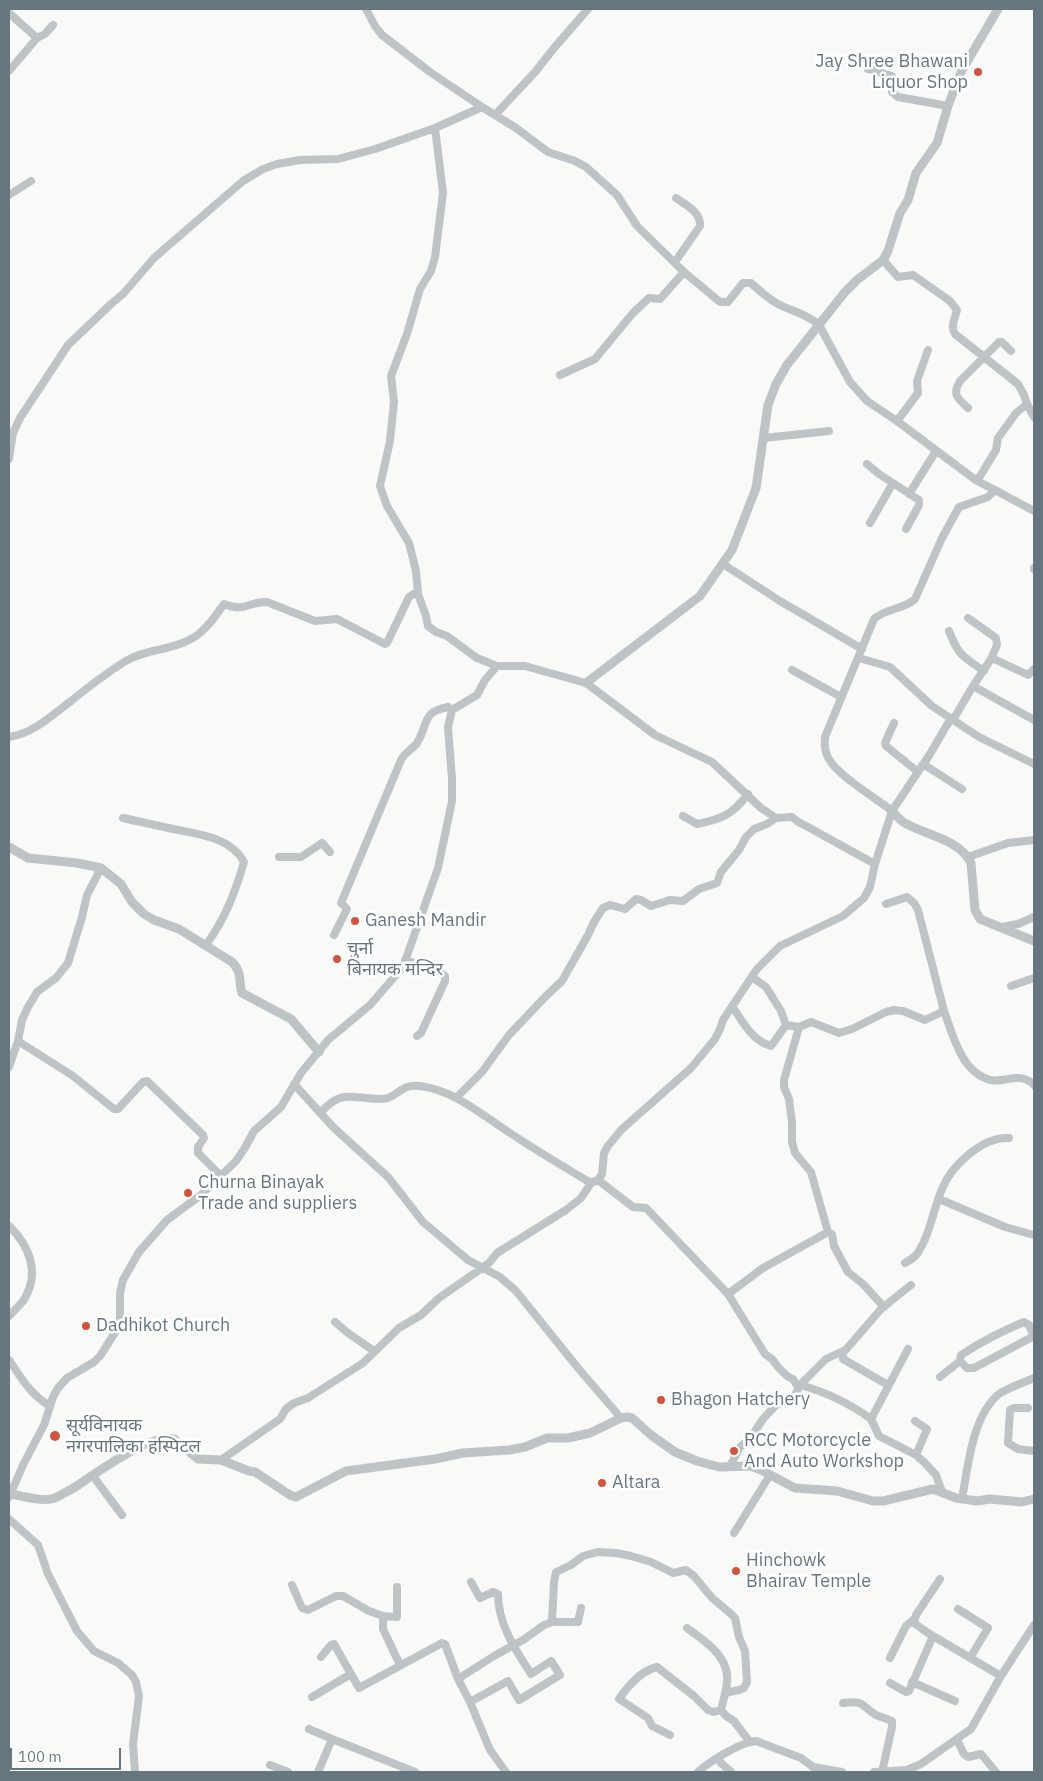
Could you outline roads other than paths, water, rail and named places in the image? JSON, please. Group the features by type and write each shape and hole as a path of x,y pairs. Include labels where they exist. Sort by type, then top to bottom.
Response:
{"street":[{"path":"366,9 382,35 430,72 516,128 548,152 575,161 586,167 617,195 637,226 684,272 720,302 728,302 743,283 747,282 751,283 771,300 812,318 819,325 857,392 867,401 897,421 976,481 1034,511"},
{"path":"495,115 536,71 588,9"},
{"path":"586,683 693,602 706,589 712,577 732,550 753,498 768,404 776,384 787,365 845,292 883,260 888,251 900,213 908,200 916,173 937,144 948,106 961,72 998,9"},
{"path":"9,13 37,38"},
{"path":"9,71 37,38 45,34 53,25"},
{"path":"868,69 892,76 894,84 892,92 898,97 948,106"},
{"path":"9,459 14,429 68,345 123,294 154,258 243,181 263,169 277,164 300,160 338,159 375,149 435,128 482,107"},
{"path":"435,128 443,193 435,257 431,271 420,289 407,334 391,376 394,402 390,441 380,486 387,506 409,543 416,571 418,591 428,626 455,641 473,656 498,666 525,666 586,683 655,735 712,762 761,808 776,818"},
{"path":"9,195 31,181"},
{"path":"675,262 700,226 700,219 696,212 676,198"},
{"path":"883,260 898,278 913,275 950,301 957,310 952,330 1018,384 1034,418"},
{"path":"560,375 595,359 633,313 649,298 660,299 684,272"},
{"path":"968,408 958,400 956,388 960,380 999,342 1002,342 1011,351"},
{"path":"897,421 918,393 917,381 928,350"},
{"path":"976,481 996,450 998,438 1016,413 1026,404"},
{"path":"764,438 829,431"},
{"path":"909,494 936,451"},
{"path":"867,464 919,500 919,505 906,529"},
{"path":"870,523 892,483"},
{"path":"995,490 988,497 959,507 942,538 915,599 909,604 879,614 874,619 825,736 826,753 838,771 878,799 903,821 956,847 968,857 977,916 984,921 1034,941"},
{"path":"723,564 780,601 862,649"},
{"path":"9,737 43,724 124,662 140,654 169,648 195,636 203,630 224,604 238,608 267,602 315,621 337,619 385,644 409,597 418,591"},
{"path":"221,1460 280,1419 286,1409 294,1403 308,1398 364,1363 399,1328 421,1315 439,1298 489,1262 497,1253 566,1210 581,1198 602,1174 604,1153 608,1146 621,1130 691,1068 715,1039 723,1020 757,969 780,946 843,916 864,898 870,887 875,864 892,811 991,659 997,645 996,638 968,618"},
{"path":"949,631 955,648 961,655 984,670"},
{"path":"859,658 890,667 932,706 979,737 1034,764"},
{"path":"991,659 994,658 1028,675 1034,669"},
{"path":"498,666 485,680 477,695 452,710 448,727 452,801 438,868 403,967 370,1005 328,1040 301,1074 280,1107 254,1131 240,1156 201,1195 167,1220 139,1252 123,1280 120,1293 120,1319 112,1337 94,1362 67,1378 53,1397 44,1425 9,1495 51,1499 93,1476 127,1453 162,1438 174,1439 198,1459 221,1460 261,1474 290,1495 296,1497 346,1471 435,1459 463,1453 509,1450 525,1447 547,1438 568,1438 590,1433 621,1418 632,1418 651,1435 675,1452 697,1462 719,1467 750,1466 795,1488 836,1491 873,1501 883,1501 933,1489 962,1499 1022,1502 1034,1499"},
{"path":"792,670 841,697"},
{"path":"973,686 1034,720"},
{"path":"334,935 348,909 341,902 401,760 404,754 416,745 426,719 430,714 440,708 448,707"},
{"path":"894,723 885,743 886,746 918,772"},
{"path":"923,764 962,789"},
{"path":"683,816 697,824 712,821 737,809 748,794"},
{"path":"457,1097 482,1072 509,1036 562,981 603,908 610,905 625,909 636,899 651,906 670,900 679,902 686,900 696,890 717,883 722,872 746,837 754,829 776,818 792,817 875,864"},
{"path":"123,818 203,834 221,841 241,856 244,862 236,891 219,926 206,945"},
{"path":"968,857 1008,843 1034,840"},
{"path":"279,857 301,857 322,843 330,852"},
{"path":"9,848 28,858 78,863 101,868 121,884 132,902 144,914 154,920 179,929 232,962 240,974 241,989 245,995 270,1006 291,1019 319,1052"},
{"path":"9,1067 18,1041 22,1020 37,992 56,978 68,963 82,916 86,895 101,868"},
{"path":"886,904 904,896 909,898 918,910 944,1011 953,1037 966,1063 991,1080 1020,1078 1034,1085"},
{"path":"1002,927 1018,924 1034,917"},
{"path":"406,960 438,971 445,976 445,981 421,1033 417,1036"},
{"path":"752,977 766,987 781,1011 786,1025"},
{"path":"1011,986 1034,978"},
{"path":"732,1006 752,1036 763,1044 771,1046 786,1025"},
{"path":"786,1025 800,1027 811,1022 839,1033 894,1010 903,1011 925,1020 944,1011"},
{"path":"800,1027 784,1080 784,1087 789,1099 792,1142 795,1153 811,1172 828,1232 832,1234 834,1246 848,1272 863,1284 884,1307"},
{"path":"18,1041 62,1068 114,1109 118,1109 143,1082 147,1082 203,1135 204,1138 198,1146 198,1153 221,1176"},
{"path":"294,1084 320,1113 388,1177 423,1222 468,1260 500,1276 516,1290 578,1368 621,1418"},
{"path":"320,1113 329,1103 338,1098 355,1096 378,1099 393,1097 405,1086 410,1085 436,1089 457,1097 512,1134 595,1181 634,1207 646,1208 728,1294 765,1354 772,1358 787,1376 796,1384 830,1394 871,1419 879,1436 916,1455 936,1475 942,1492"},
{"path":"905,1263 916,1255 924,1240 941,1189 948,1177 973,1150 1002,1137 1009,1138"},
{"path":"939,1198 1005,1227 1034,1235"},
{"path":"9,1226 28,1250 33,1268 25,1298 9,1316"},
{"path":"728,1294 764,1268 828,1232"},
{"path":"888,1385 843,1359 843,1353 884,1307 911,1285"},
{"path":"336,1322 374,1351"},
{"path":"940,1377 960,1361 961,1355 1006,1329 1024,1322 1029,1325 1034,1336 974,1368 967,1368 960,1361"},
{"path":"871,1419 908,1349"},
{"path":"730,1466 740,1447 750,1439 763,1419 777,1404 793,1399 800,1385 826,1359 845,1350"},
{"path":"9,1360 28,1389 38,1399 50,1406"},
{"path":"962,1499 970,1457 983,1413 1000,1393 1034,1378"},
{"path":"1028,1408 1014,1408 1010,1410 1008,1443 1018,1449 1034,1451"},
{"path":"915,1421 927,1429 916,1455"},
{"path":"734,1533 770,1475"},
{"path":"93,1476 122,1515"},
{"path":"9,1519 38,1545 48,1574 77,1631 94,1651 118,1663 132,1675 136,1682 139,1696 133,1744 135,1772"},
{"path":"552,1622 556,1572 571,1565 583,1556 616,1553 652,1562 673,1573 686,1570 694,1576 712,1598 735,1618 745,1651 747,1682 744,1688 725,1693"},
{"path":"890,1658 906,1626 913,1620 940,1578"},
{"path":"470,1702 508,1680 519,1700 560,1675 551,1661 531,1674 513,1645 503,1624 498,1594 493,1592 480,1598 471,1582"},
{"path":"292,1585 302,1608 308,1610 336,1596 343,1596 369,1611 383,1616 397,1617 397,1587"},
{"path":"458,1679 523,1640 544,1625 552,1622 578,1622 581,1608"},
{"path":"958,1610 988,1628 970,1658"},
{"path":"383,1616 382,1629 400,1665"},
{"path":"913,1620 918,1627 1001,1676"},
{"path":"874,1772 907,1770 921,1764 971,1729 1001,1676 1034,1624"},
{"path":"688,1628 720,1656 726,1668 727,1682 722,1710 726,1716 734,1721 749,1741"},
{"path":"890,1683 906,1692 909,1691 933,1636"},
{"path":"321,1658 331,1645 334,1644 359,1688 442,1643 445,1644 458,1679 490,1750 506,1772"},
{"path":"670,1735 652,1726 648,1718 619,1699 648,1670 656,1667 694,1696 708,1710 714,1712 722,1710"},
{"path":"312,1697 351,1674"},
{"path":"912,1682 955,1701"},
{"path":"843,1703 858,1702 876,1714 892,1721 887,1772"},
{"path":"309,1730 415,1772"},
{"path":"318,1772 332,1739"},
{"path":"957,1740 964,1754 968,1757 981,1754 996,1772"},
{"path":"698,1772 718,1758 749,1741 756,1741 801,1758 813,1767 842,1772"},
{"path":"718,1758 731,1772"},
{"path":"270,1765 288,1772"}],"place":[{"name":"Jay Shree Bhawani Liquor Shop","path":"978,72"},
{"name":"Ganesh Mandir","path":"355,921"},
{"name":"चुर्ना बिनायक मन्दिर","path":"337,959"},
{"name":"Churna Binayak Trade and suppliers","path":"188,1193"},
{"name":"Dadhikot Church","path":"86,1326"},
{"name":"Bhagon Hatchery","path":"661,1400"},
{"name":"सूर्यविनायक नगरपालिका हस्पिटल","path":"55,1436"},
{"name":"RCC Motorcycle And Auto Workshop","path":"734,1451"},
{"name":"Altara","path":"602,1483"},
{"name":"Hinchowk Bhairav Temple","path":"736,1571"}]}
